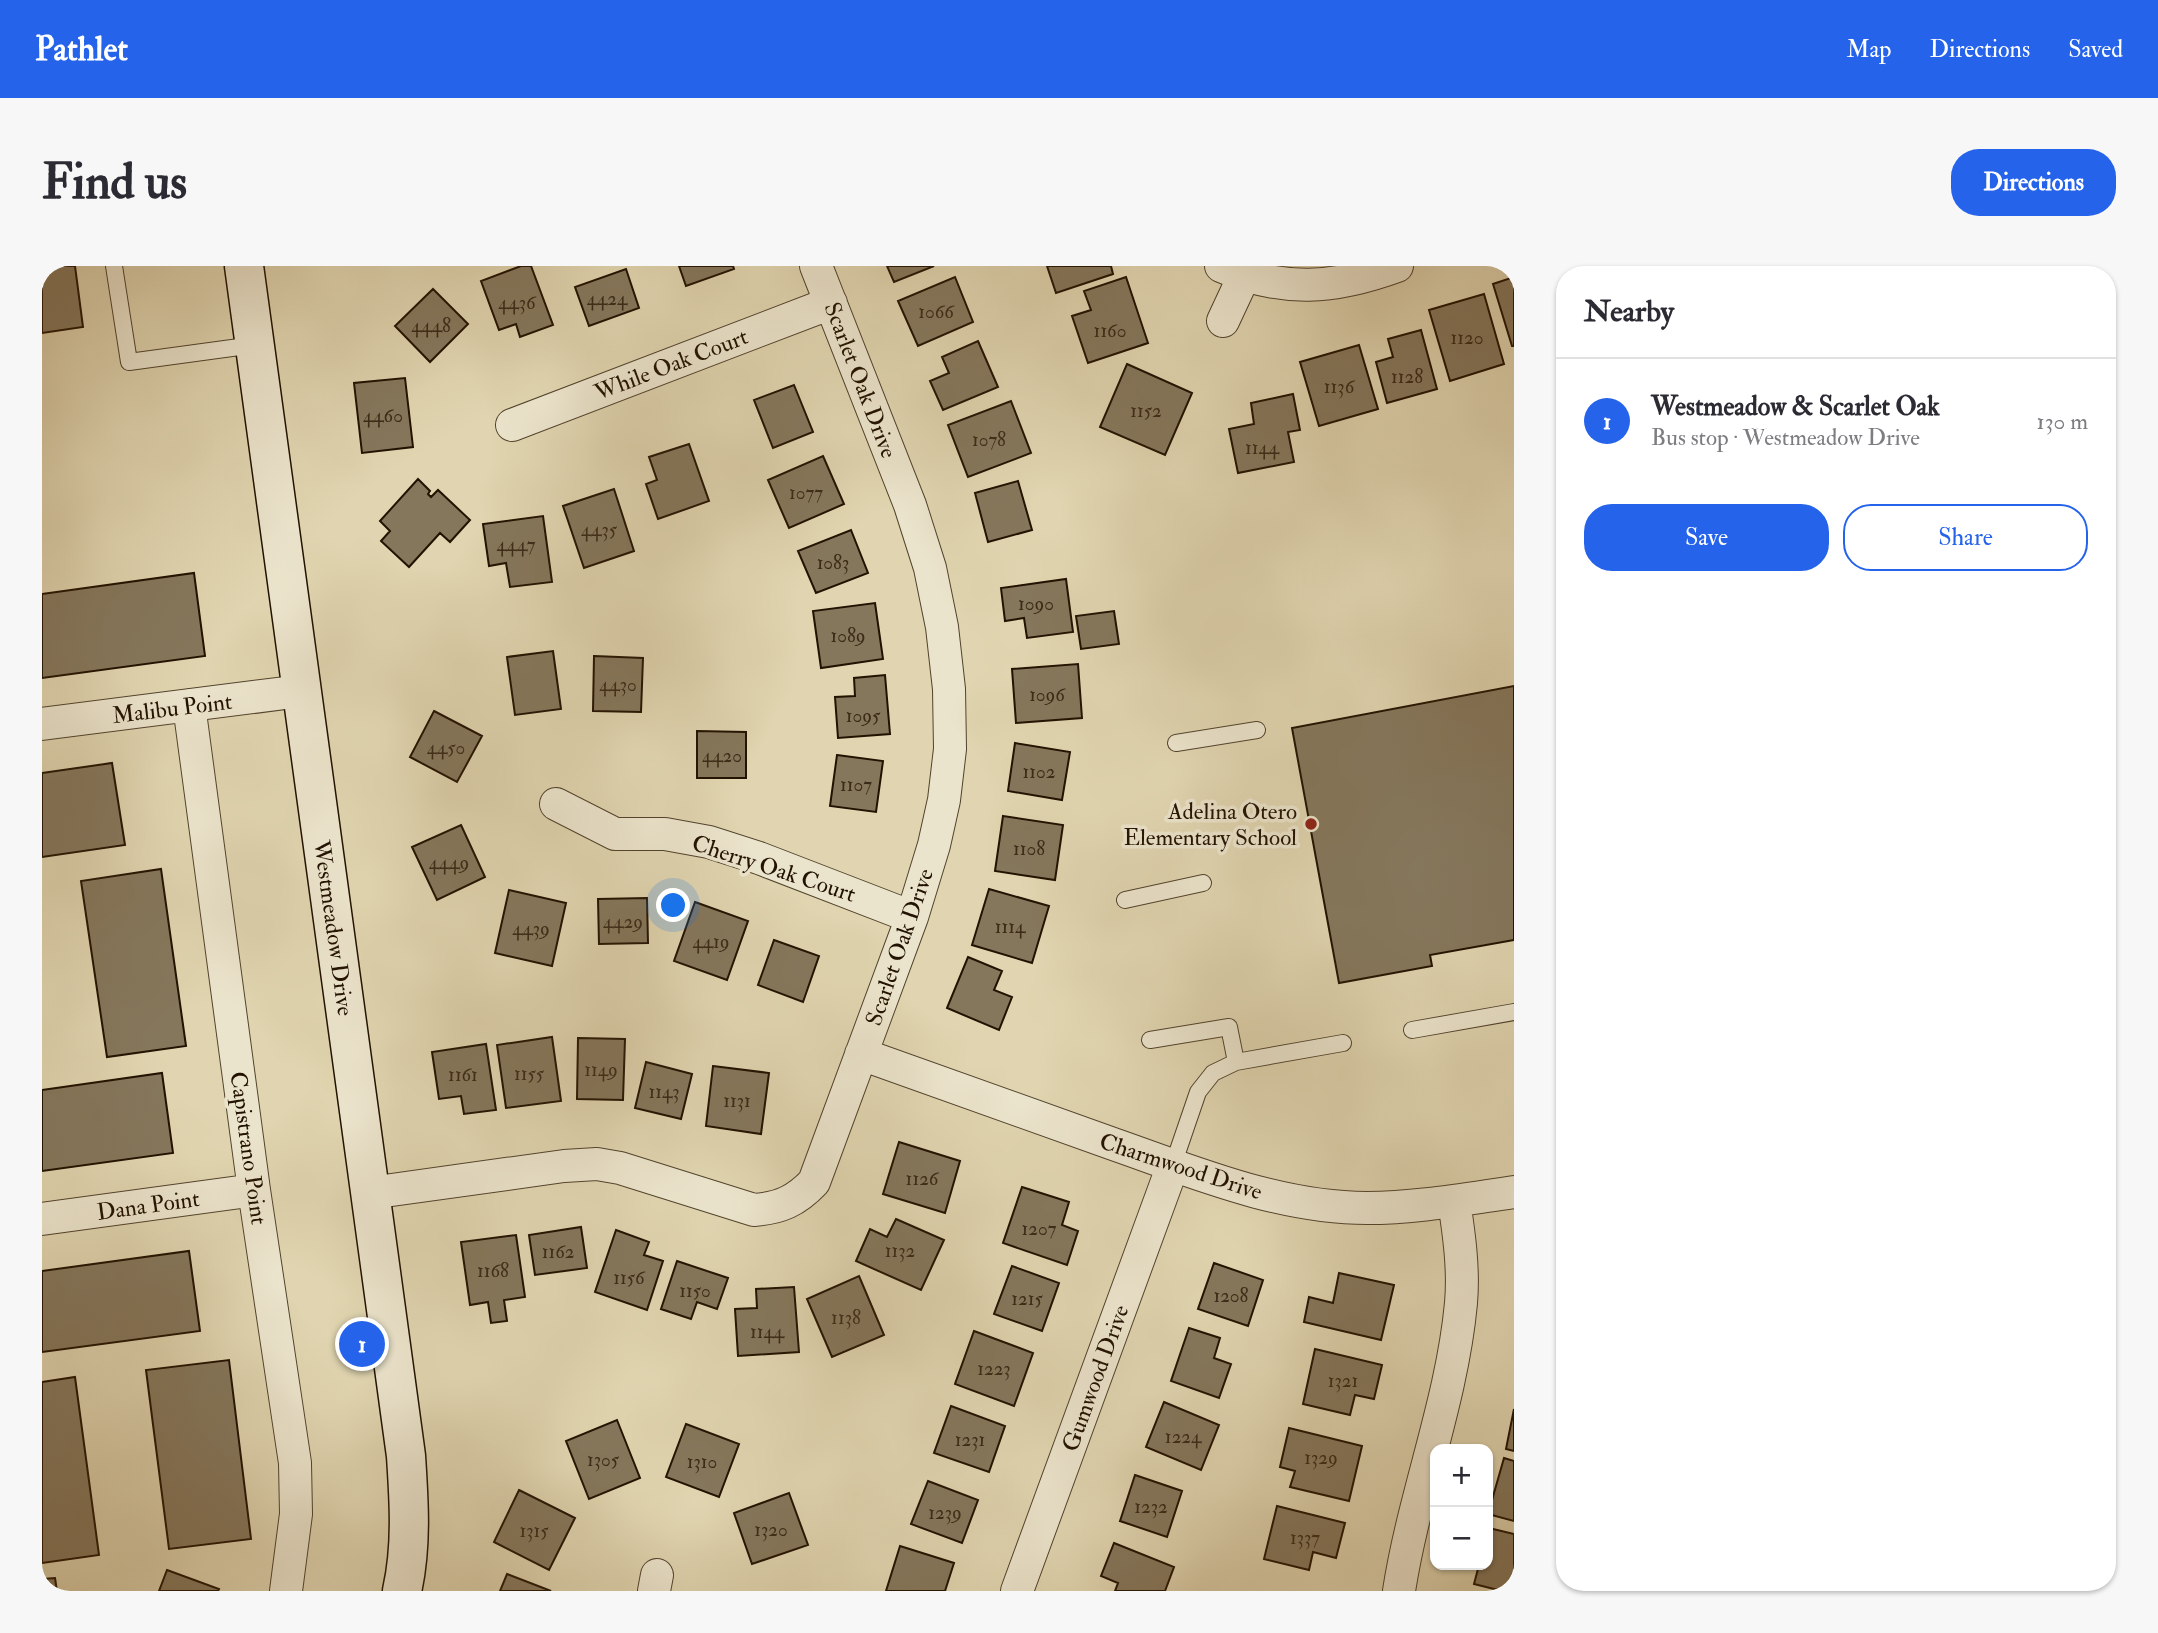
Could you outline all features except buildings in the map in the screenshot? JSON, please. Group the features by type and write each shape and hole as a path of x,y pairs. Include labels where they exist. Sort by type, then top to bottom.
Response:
{"street":[{"name":"Westmeadow Drive","path":"244,266 406,1456 409,1517 406,1573 402,1591"},
{"name":"Scarlet Oak Drive","path":"370,1193 564,1166 597,1164 620,1168 754,1210 774,1209 789,1203 814,1182 912,917 934,845 944,800 950,749 949,689 942,626 930,568 910,505 816,266"},
{"path":"1223,321 1233,271 1266,282 1331,284 1366,278 1397,266"},
{"name":"While Oak Court","path":"512,425 831,303"},
{"name":"Malibu Point","path":"42,724 301,691"},
{"name":"Capistrano Point","path":"189,705 254,1190 295,1463 296,1514 286,1591"},
{"name":"Cherry Oak Court","path":"556,804 615,834 665,834 709,842 759,858 912,917"},
{"name":"Charmwood Drive","path":"861,1054 1173,1165 1266,1195 1308,1203 1365,1208 1418,1206 1514,1192"},
{"name":"Gumwood Drive","path":"1017,1591 1173,1165"},
{"name":"Dana Point","path":"42,1219 254,1190"},
{"path":"1399,1591 1456,1342 1461,1300 1460,1243 1454,1201"}],"lane":[{"path":"114,266 128,362 254,345"},
{"path":"1176,743 1257,730"},
{"path":"1125,900 1203,883"},
{"path":"1412,1030 1514,1012"},
{"path":"1150,1040 1229,1027 1236,1062"},
{"path":"1173,1165 1198,1092 1213,1073 1236,1062 1343,1043"}],"place":[{"name":"Adelina Otero Elementary School","path":"1311,824"},
{"name":"Westmeadow & Scarlet Oak","path":"362,1344"}]}
